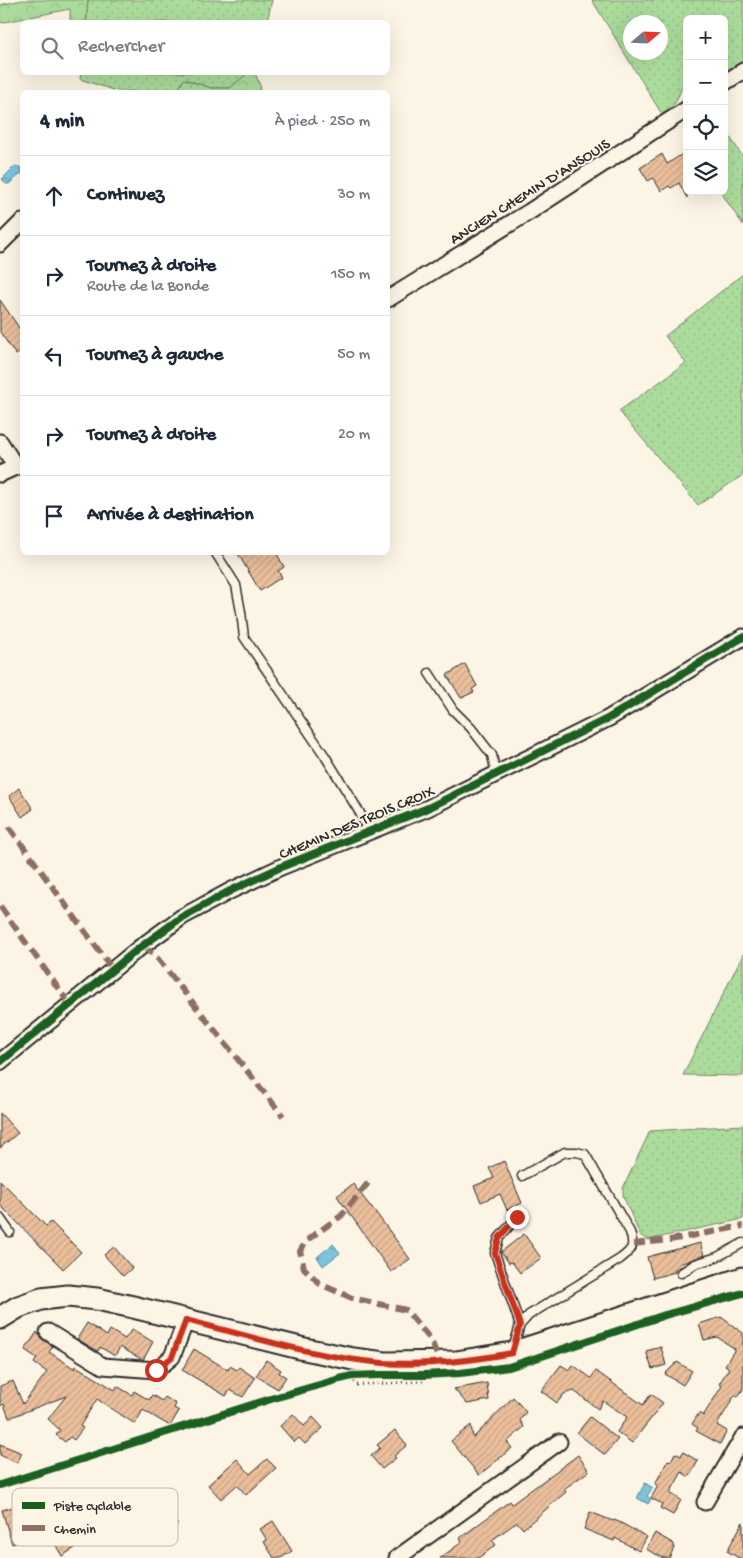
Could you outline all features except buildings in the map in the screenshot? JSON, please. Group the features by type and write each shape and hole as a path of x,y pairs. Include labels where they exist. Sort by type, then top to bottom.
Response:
{"main road":[{"path":"0,1318 18,1307 41,1299 68,1296 98,1299 300,1348 354,1359 382,1363 456,1362 512,1353 743,1278"}],"street":[{"path":"728,80 743,71"},
{"name":"ANCIEN CHEMIN D'ANSOUIS","path":"390,298 537,207 683,111"},
{"path":"0,244 20,224"},
{"path":"0,442 19,465 0,474"},
{"name":"CHEMIN DES TROIS CROIX","path":"0,1062 138,949 182,917 230,891 281,867 428,808 609,718 743,637"},
{"path":"48,1332 104,1366 156,1370 172,1357 186,1320"},
{"path":"705,1502 743,1437"},
{"path":"397,1558 559,1442"}],"lane":[{"path":"217,555 236,585 244,637 325,756 360,813 368,832"},
{"path":"429,673 453,710 471,728 492,755 496,774"},
{"path":"512,1353 520,1325 529,1315 620,1260 631,1252 633,1241 630,1232 585,1154 565,1152 522,1176"},
{"path":"517,1217 499,1238 495,1253 520,1325"},
{"path":"0,1218 10,1232"},
{"path":"681,1273 695,1264 743,1243"}],"path":[{"path":"382,1363 380,1375 432,1375"},
{"path":"346,1378 361,1376"}],"green space":[{"path":"22,0 88,0 86,20 70,20 70,9 0,23 0,5"},
{"path":"88,0 272,0 267,20 86,20"},
{"path":"592,0 743,0 743,63 728,72 728,15 683,15 683,86 675,103 663,116 629,60 668,60 668,15 623,15 623,51"},
{"path":"81,75 246,75 230,88 211,88 185,79 178,90 113,90 80,79"},
{"path":"245,75 256,75 261,88 260,90 178,90 184,79 211,88 230,88"},
{"path":"728,134 743,157 743,225 723,195 728,195"},
{"path":"743,274 743,475 698,505 619,411 686,363 665,336"},
{"path":"743,954 743,1076 683,1075"},
{"path":"743,1125 743,1219 647,1240 640,1235 623,1196 623,1188 650,1131"}],"water":[{"path":"15,166 20,167 20,175 9,184 6,184 2,179"},
{"path":"333,1244 340,1253 323,1266 317,1257"},
{"path":"645,1483 653,1488 647,1496 651,1499 648,1504 637,1498"}],"marked path":[{"path":"9,827 113,970"},
{"path":"0,906 70,1005"},
{"path":"143,946 158,959 283,1116"},
{"path":"368,1183 341,1216 307,1240 300,1251 304,1268 320,1284 352,1298 406,1310 431,1340 440,1363"},
{"path":"633,1244 670,1240 743,1226"}],"cycle path":[{"path":"0,1062 138,949 182,917 230,891 281,867 428,808 609,718 743,637"},
{"path":"0,1485 274,1398 340,1379 352,1376 460,1373 509,1367 665,1315 743,1293"}],"route":[{"path":"156,1370 172,1357 186,1320 300,1348 382,1363 422,1364 456,1362 478,1360 512,1353 520,1325 495,1253 499,1238 517,1217"}]}
